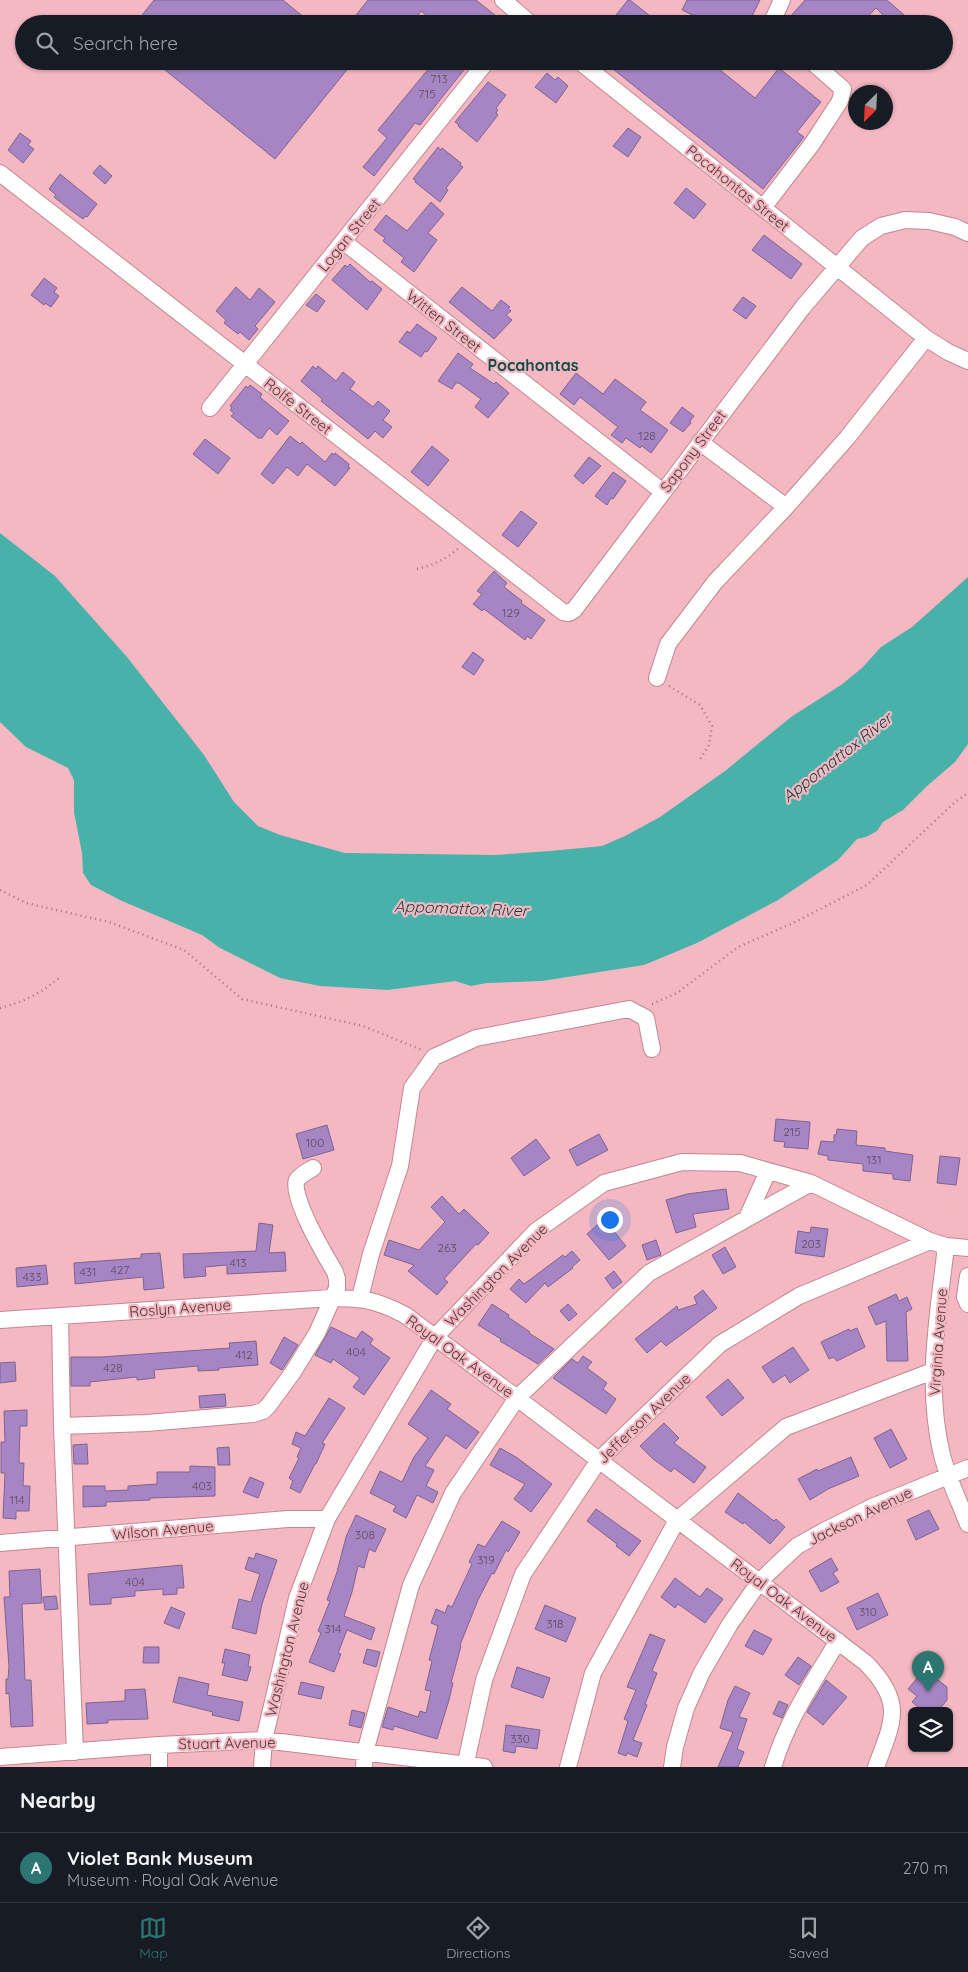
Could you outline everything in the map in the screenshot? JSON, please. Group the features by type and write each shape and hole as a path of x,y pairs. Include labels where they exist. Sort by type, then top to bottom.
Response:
{"street":[{"path":"502,0 517,15"},
{"path":"775,15 782,0"},
{"name":"Logan Street","path":"210,408 480,70"},
{"name":"Pocahontas Street","path":"590,70 926,338 948,352 968,361"},
{"path":"763,208 812,144 840,101 843,89 821,70"},
{"name":"Rolfe Street","path":"0,173 545,598"},
{"name":"Sapony Street","path":"545,598 563,612 569,613 574,610 804,307 862,238 881,226 913,220 930,221 962,230"},
{"name":"Witten Street","path":"344,242 663,492"},
{"path":"657,678 668,644 715,582 786,508 847,438 926,338"},
{"path":"700,442 786,508"},
{"path":"360,1298 371,1254 400,1166 412,1088 434,1056 476,1038 629,1009 646,1018 652,1049"},
{"name":"Washington Avenue","path":"262,1767 264,1740 297,1598 327,1519 435,1337 536,1231 604,1183 682,1162 740,1163 811,1183 938,1243 968,1248"},
{"path":"62,1426 147,1423 254,1414 269,1406 317,1333 337,1288 337,1279 306,1218 296,1186 298,1180 313,1168"},
{"path":"747,1218 768,1171"},
{"path":"364,1760 411,1585 453,1493 517,1398 649,1272 811,1183"},
{"name":"Virginia Avenue","path":"938,1243 933,1371 935,1413 943,1457 968,1524"},
{"name":"Jefferson Avenue","path":"465,1766 484,1680 523,1574 599,1460 720,1344 800,1296 938,1243"},
{"path":"968,1276 965,1297 968,1304"},
{"name":"Roslyn Avenue","path":"0,1320 331,1298 360,1298"},
{"name":"Royal Oak Avenue","path":"360,1298 385,1305 405,1316 435,1337 866,1663 878,1675 892,1707 889,1736 876,1767"},
{"path":"60,1317 62,1426 75,1752"},
{"path":"568,1767 593,1673 678,1520 786,1428 933,1371"},
{"name":"Jackson Avenue","path":"672,1767 675,1747 686,1708 702,1672 730,1624 760,1581 797,1546 824,1530 872,1506 968,1468"},
{"name":"Wilson Avenue","path":"0,1543 288,1519 327,1519"},
{"path":"773,1767 792,1716 838,1641"},
{"name":"Stuart Avenue","path":"0,1757 159,1744 264,1740 364,1760 484,1767"},
{"path":"159,1744 159,1767"}],"path":[{"path":"416,569 430,566 446,559 470,540"},
{"path":"657,678 700,705 712,726 709,745 699,760"},
{"path":"629,1009 656,1002 677,993 738,947 791,924 867,885 955,802 968,793"},
{"path":"0,890 26,903 109,922 184,950 242,999 363,1026 434,1056"},
{"path":"0,1008 18,1004 36,996 60,977"}],"water":[{"name":"Appomattox River","path":"0,533 55,576 127,657 204,755 234,802 258,826 280,835 345,853 496,855 602,846 625,836 660,817 725,771 791,717 841,685 862,668 881,647 912,627 968,577 968,744 955,762 903,810 883,822 877,831 857,839 838,860 778,900 697,943 644,965 542,981 487,983 471,986 455,981 388,990 320,986 280,978 220,948 202,935 122,901 91,885 83,873 82,853 74,812 74,780 68,768 26,747 0,722"}],"building":[{"path":"154,0 283,0 301,15 142,15"},
{"path":"368,0 476,0 495,15 426,15 421,11 418,15 356,15"},
{"path":"630,0 649,15 616,15"},
{"path":"687,0 760,0 752,15 693,15 682,10"},
{"path":"805,0 887,0 904,15 883,15 876,8 869,15 792,15"},
{"path":"165,70 347,70 275,159"},
{"path":"428,70 464,70 420,125 415,123 374,176 363,167 387,138 378,130"},
{"path":"614,70 720,70 755,98 777,70 781,70 821,102 797,132 804,137 763,189"},
{"path":"547,73 555,80 558,77 568,86 556,103 535,87"},
{"path":"488,82 506,95 496,108 498,115 477,142 455,122"},
{"path":"628,128 641,137 628,157 613,146"},
{"path":"20,133 31,141 28,145 34,149 23,163 8,150"},
{"path":"438,147 461,163 460,165 463,167 446,188 448,190 440,202 413,179"},
{"path":"100,165 112,176 105,184 93,173"},
{"path":"60,174 97,204 87,217 85,216 83,219 54,197 56,195 49,189"},
{"path":"686,188 706,204 694,219 674,203"},
{"path":"431,202 444,214 428,233 437,240 414,272 401,262 404,258 383,241 385,238 374,230 386,215 407,231"},
{"path":"764,235 802,264 791,279 752,250"},
{"path":"350,264 370,282 372,281 382,289 367,310 332,280 345,265 347,267"},
{"path":"44,278 57,288 54,292 59,296 51,307 45,303 44,305 31,295"},
{"path":"236,287 250,300 259,288 275,302 255,326 258,329 249,340 240,332 238,334 224,323 226,320 216,311"},
{"path":"462,287 492,311 501,300 510,307 508,308 511,311 506,315 512,320 494,339 449,302"},
{"path":"316,294 325,301 317,312 306,305"},
{"path":"743,297 756,306 746,319 733,310"},
{"path":"417,324 437,338 421,357 399,342 407,331 410,333"},
{"path":"458,353 473,364 470,368 494,384 496,382 509,393 488,418 475,407 481,399 459,383 456,383 452,389 438,381"},
{"path":"313,366 316,369 318,366 336,381 343,372 355,382 350,389 373,407 378,401 390,411 383,420 392,427 383,438 375,431 368,439 321,401 322,399 301,381"},
{"path":"576,373 603,394 615,379 646,402 640,410 668,430 651,453 626,438 622,443 611,435 618,427 580,397 574,405 560,394"},
{"path":"250,385 262,394 260,397 262,399 289,421 277,435 269,428 262,438 258,438 231,416 234,413 230,410 232,408 230,406 246,386 248,388"},
{"path":"682,407 694,416 683,432 670,423"},
{"path":"290,436 300,444 302,442 325,462 332,453 334,455 335,453 349,464 348,467 350,468 335,486 307,464 298,476 287,467 273,484 261,474"},
{"path":"205,439 230,458 218,474 193,454"},
{"path":"432,446 449,460 428,486 411,472"},
{"path":"589,457 601,466 583,484 574,476"},
{"path":"613,472 626,481 607,505 595,496"},
{"path":"521,511 537,523 518,547 502,535"},
{"path":"494,571 507,583 504,587 522,601 521,603 545,620 531,639 527,636 525,640 484,609 482,611 473,604 482,594 477,591"},
{"path":"473,652 484,660 474,675 462,667"},
{"path":"776,1119 810,1122 808,1149 784,1147 785,1142 774,1141"},
{"path":"327,1125 334,1150 303,1159 296,1134"},
{"path":"837,1129 857,1131 856,1145 885,1148 885,1151 913,1155 910,1181 893,1179 893,1174 863,1171 863,1164 828,1160 828,1156 818,1154 821,1141 834,1142 834,1135 836,1135"},
{"path":"599,1134 608,1150 577,1166 569,1150"},
{"path":"536,1139 550,1158 524,1176 511,1158"},
{"path":"940,1156 960,1158 956,1185 937,1183"},
{"path":"726,1189 729,1209 693,1214 696,1227 676,1233 666,1200 687,1194"},
{"path":"442,1196 459,1214 464,1209 489,1233 478,1245 476,1244 444,1279 448,1282 437,1295 408,1271 414,1265 384,1255 389,1240 419,1250 445,1222 431,1207"},
{"path":"604,1219 626,1246 609,1260 587,1234"},
{"path":"259,1223 273,1225 269,1253 285,1252 286,1271 227,1274 227,1265 205,1267 206,1276 184,1278 183,1254 256,1251"},
{"path":"811,1227 828,1229 824,1257 795,1253 798,1231 810,1233"},
{"path":"656,1240 661,1255 647,1260 642,1245"},
{"path":"725,1247 736,1267 723,1274 712,1255"},
{"path":"572,1251 580,1260 573,1268 548,1287 545,1283 526,1303 510,1289 519,1279 524,1284 563,1255 565,1257"},
{"path":"160,1253 164,1288 144,1290 143,1277 75,1284 74,1263 141,1258 141,1254"},
{"path":"46,1265 48,1284 17,1287 16,1268"},
{"path":"614,1271 622,1282 613,1289 605,1278"},
{"path":"703,1290 717,1308 666,1346 661,1341 647,1353 635,1339 677,1306 678,1310 697,1304 694,1297"},
{"path":"896,1294 899,1301 907,1297 912,1309 906,1312 908,1361 887,1361 886,1321 876,1325 868,1307"},
{"path":"492,1304 509,1315 508,1317 529,1333 554,1349 538,1364 500,1341 501,1339 478,1325"},
{"path":"568,1304 577,1314 569,1321 560,1311"},
{"path":"331,1327 356,1339 362,1331 373,1339 370,1344 390,1358 364,1395 353,1387 360,1378 333,1359 331,1363 315,1355"},
{"path":"857,1328 865,1347 837,1361 833,1357 829,1359 821,1342 849,1329 850,1331"},
{"path":"284,1337 298,1345 282,1370 270,1363"},
{"path":"256,1341 258,1365 219,1368 219,1370 198,1371 198,1366 154,1370 155,1378 137,1380 137,1377 90,1382 90,1386 71,1386 71,1357 101,1357 230,1348 229,1343"},
{"path":"793,1347 809,1370 790,1383 785,1375 773,1383 762,1367"},
{"path":"583,1356 592,1362 587,1368 607,1383 603,1389 616,1399 606,1414 553,1378 572,1359 578,1363"},
{"path":"15,1362 16,1381 0,1383 0,1363"},
{"path":"728,1379 744,1398 722,1416 706,1397"},
{"path":"431,1390 451,1404 447,1409 479,1432 466,1449 446,1435 425,1466 434,1470 426,1486 438,1492 433,1503 417,1495 406,1518 393,1511 396,1506 370,1493 380,1471 402,1482 414,1457 428,1438 408,1424"},
{"path":"225,1394 226,1406 200,1408 199,1396"},
{"path":"329,1398 345,1408 322,1443 325,1444 300,1493 290,1488 293,1481 289,1478 299,1458 297,1457 301,1448 292,1444 296,1432 305,1436"},
{"path":"27,1410 27,1426 20,1426 19,1463 24,1463 23,1486 30,1486 29,1511 16,1511 16,1519 3,1518 5,1473 1,1473 1,1442 5,1442 4,1411"},
{"path":"664,1423 679,1438 674,1443 706,1467 694,1483 674,1468 671,1472 653,1459 640,1446"},
{"path":"891,1429 907,1459 890,1468 874,1438"},
{"path":"87,1444 88,1464 74,1464 73,1445"},
{"path":"229,1447 230,1465 218,1465 217,1448"},
{"path":"500,1448 516,1457 552,1484 531,1512 514,1499 525,1484 490,1465"},
{"path":"851,1457 859,1476 828,1489 810,1500 798,1479 817,1469 818,1471"},
{"path":"190,1466 215,1467 215,1496 150,1498 150,1500 106,1502 106,1506 83,1507 83,1486 105,1486 105,1491 128,1490 128,1486 157,1484 157,1472 190,1472"},
{"path":"250,1477 264,1483 258,1498 243,1492"},
{"path":"738,1493 774,1521 776,1519 785,1527 770,1544 744,1522 743,1524 725,1512"},
{"path":"596,1509 641,1541 629,1556 616,1546 617,1544 587,1521"},
{"path":"929,1510 939,1529 916,1540 907,1520"},
{"path":"356,1515 386,1529 375,1552 369,1549 364,1568 358,1566 344,1616 375,1628 371,1640 347,1630 338,1653 341,1654 334,1672 309,1662 321,1633 318,1631 330,1601 327,1600 346,1537"},
{"path":"502,1521 520,1532 508,1552 506,1550 478,1600 460,1645 449,1700 437,1739 394,1726 393,1730 382,1727 388,1707 418,1717 420,1711 426,1713 431,1691 425,1690 432,1661 429,1660 438,1626 431,1623 436,1609 445,1613 448,1605 452,1607 472,1564 469,1562 478,1544 485,1547"},
{"path":"256,1553 277,1560 262,1604 256,1634 232,1628 239,1599 251,1602 260,1574 245,1569 249,1557 254,1559"},
{"path":"831,1558 838,1570 833,1573 839,1582 821,1592 809,1571"},
{"path":"182,1565 184,1588 177,1588 177,1594 163,1595 163,1589 135,1591 135,1596 111,1598 111,1604 90,1605 88,1574"},
{"path":"40,1569 42,1603 22,1604 25,1680 31,1680 33,1726 11,1727 9,1693 6,1694 6,1679 8,1679 9,1667 4,1597 10,1597 9,1571"},
{"path":"675,1578 700,1597 707,1588 723,1599 705,1623 678,1604 675,1608 661,1597"},
{"path":"878,1593 888,1615 857,1630 847,1608"},
{"path":"56,1596 58,1609 45,1610 43,1597"},
{"path":"545,1605 576,1618 566,1642 535,1629"},
{"path":"171,1607 185,1613 179,1629 164,1623"},
{"path":"754,1630 772,1639 763,1655 745,1646"},
{"path":"650,1634 665,1640 652,1671 657,1673 633,1740 642,1743 637,1757 627,1753 626,1756 618,1753 628,1721 624,1719 636,1690 627,1687"},
{"path":"144,1647 159,1647 159,1663 143,1663"},
{"path":"225,1649 250,1655 248,1666 251,1667 247,1681 222,1675 225,1663 222,1663"},
{"path":"367,1649 380,1652 376,1667 363,1663"},
{"path":"798,1657 811,1666 799,1685 785,1675"},
{"path":"517,1667 550,1678 543,1698 511,1687"},
{"path":"919,1676 934,1677 947,1687 947,1700 941,1707 918,1707 912,1702 917,1696 908,1689"},
{"path":"179,1677 209,1684 207,1695 243,1702 239,1721 212,1715 213,1712 173,1702"},
{"path":"826,1680 847,1697 823,1725 807,1712"},
{"path":"301,1682 324,1687 321,1699 298,1694"},
{"path":"735,1686 750,1693 739,1717 747,1719 737,1749 744,1752 738,1767 718,1767 733,1732 720,1728 728,1700"},
{"path":"145,1689 148,1719 108,1720 108,1723 87,1724 86,1703 125,1701 125,1690"},
{"path":"779,1701 788,1705 782,1718 773,1714"},
{"path":"352,1710 365,1713 361,1728 349,1725"},
{"path":"506,1725 540,1730 537,1749 516,1746 515,1753 503,1751"}],"place":[{"name":"Violet Bank Museum","path":"928,1692"}],"district":[{"name":"Pocahontas","path":"533,365"}]}
